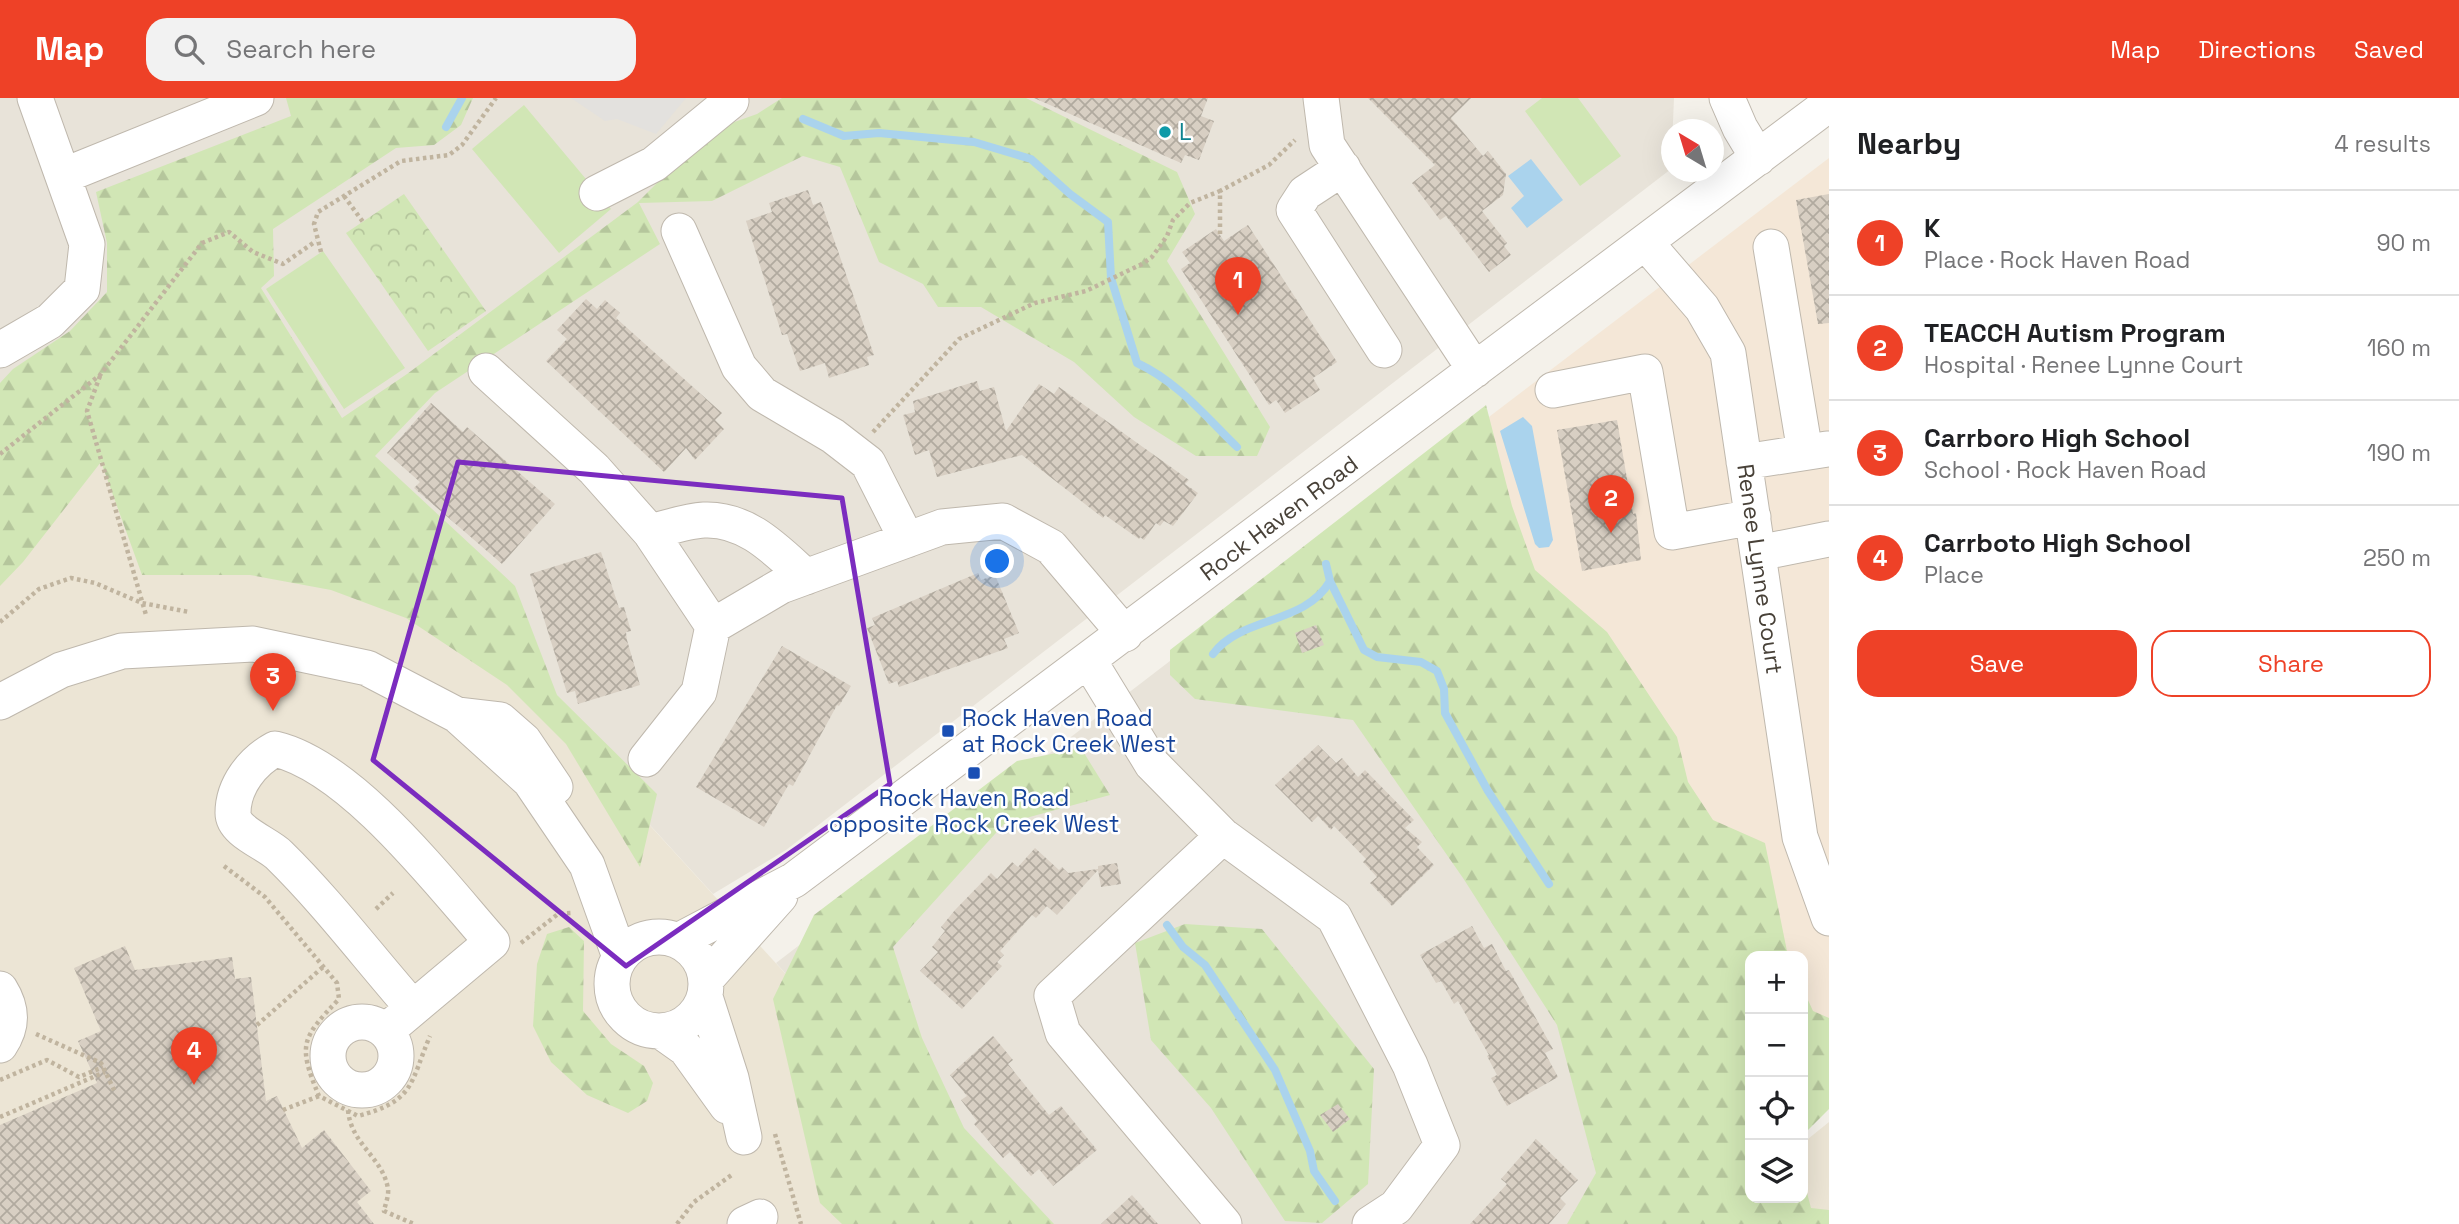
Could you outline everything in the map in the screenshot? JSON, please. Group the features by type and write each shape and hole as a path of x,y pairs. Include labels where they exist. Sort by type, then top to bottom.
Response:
{"street":[{"path":"0,351 50,321 82,289 87,244 35,98"},
{"path":"63,176 256,98"},
{"path":"1727,98 1740,128 1761,156"},
{"path":"597,193 654,164 729,99"},
{"name":"Rock Haven Road","path":"620,957 644,940 668,939 794,880 1829,104"},
{"path":"1322,108 1328,145 1475,370"},
{"name":"Rock Haven Road","path":"1761,156 1829,131"},
{"path":"1343,167 1305,193 1294,210 1384,350"},
{"path":"679,232 738,367 762,394 833,436 868,463 907,540"},
{"name":"Renee Lynne Court","path":"1645,242 1702,308 1728,353 1758,553 1815,834 1829,918"},
{"path":"1744,461 1817,451 1771,247"},
{"path":"486,371 594,469 650,531 713,626 699,692 646,759"},
{"path":"1553,390 1645,373 1672,532 1753,517"},
{"path":"650,531 704,520 727,523 748,530 806,577"},
{"path":"713,626 781,586 942,527 1003,521 1051,547 1125,634"},
{"path":"1758,553 1828,547"},
{"path":"0,702 61,670 122,651 253,644 367,668 457,715 530,781 579,851 626,910 668,939 692,949 702,962 706,988 744,1137 686,1049 662,1032 633,1024 618,1007 612,986 620,957 579,851"},
{"path":"1089,661 1153,764 1223,836 1334,917 1410,1065 1442,1145 1396,1207 1370,1224"},
{"path":"386,1031 492,942 376,811 298,754 275,749 259,758 244,777 233,813 237,825 278,853 413,1008"},
{"path":"1223,836 1090,957 1052,996 1063,1033 1224,1224"},
{"name":"Rock Haven Road","path":"662,1032 676,1029 689,1021 706,988 794,880"},
{"path":"0,989 10,1004 10,1022 0,1045"}],"path":[{"path":"321,252 316,241 314,224 318,212 401,161 449,155 462,145 496,98"},
{"path":"854,452 959,339 1035,303 1086,291 1142,264 1152,257 1167,236 1173,220 1190,203 1220,191 1269,165 1322,108"},
{"path":"1220,191 1220,234"},
{"path":"344,196 363,222"},
{"path":"0,454 100,375 202,243 229,232 253,252 283,264 316,241"},
{"path":"100,375 86,411 146,615"},
{"path":"0,622 39,589 71,578 95,583 142,603 188,612"},
{"path":"224,866 265,897 337,983 339,999 335,1003"},
{"path":"376,909 393,893"},
{"path":"257,1025 323,967"},
{"path":"38,1035 104,1069 115,1092"},
{"path":"0,1080 47,1060 79,1077 104,1069"},
{"path":"0,1117 104,1069"},
{"path":"283,1110 320,1096"},
{"path":"348,1110 350,1129 374,1158 388,1189 384,1211 414,1224"},
{"path":"677,1224 694,1202 733,1174"}],"highlighted area":[{"path":"458,462 842,498 890,784 626,966 373,760"}],"shaded area":[{"path":"0,98 1674,98 1673,119 1661,119 1661,177 786,850 713,894 318,462 0,528"},
{"path":"571,98 686,98 656,134 617,119 605,121"},
{"path":"1829,158 1829,1103 1808,1069 1808,951 1747,951 1431,461"},
{"path":"177,310 1014,1224 0,1224 0,528"},
{"path":"1431,461 1700,1224 1014,1224 776,963"},
{"path":"1829,1122 1829,1224 1700,1224 1745,1201 1745,1203 1808,1203 1808,1139"}],"green space":[{"path":"286,98 473,98 461,125 434,145 396,148 273,229 274,276 261,288 342,418 407,374 638,202 709,131 757,114 782,98 1026,98 1177,172 1195,214 1167,261 1270,427 1257,456 1196,456 1134,417 1074,362 981,307 938,307 923,284 879,262 840,167 803,156 712,201 639,203 660,244 435,393 375,456 515,586 557,695 657,794 640,867 566,744 507,685 406,618 331,590 250,575 142,575 101,462 23,562 0,586 0,383 13,369 70,331 107,292 107,243 96,192 291,116"},
{"path":"1542,98 1578,98 1621,156 1580,186 1525,111"},
{"path":"524,105 611,209 559,253 472,149"},
{"path":"404,194 486,311 428,351 346,233"},
{"path":"323,251 405,368 344,409 266,289"},
{"path":"1486,405 1512,506 1535,570 1607,632 1677,737 1688,782 1713,820 1765,843 1787,951 1745,951 1745,1203 1808,1203 1808,1196 1811,1208 1829,1210 1829,1224 1567,1224 1596,1173 1557,1025 1463,878 1353,720 1195,699 1170,675 1170,650"},
{"path":"1081,748 1110,795 1004,824 893,947 922,1038 964,1128 1054,1224 842,1224 820,1203 773,999 814,915 1017,761"},
{"path":"1185,924 1262,929 1374,1069 1368,1184 1322,1223 1285,1221 1211,1108 1151,1040 1135,943"},
{"path":"569,927 584,941 583,1011 611,1044 644,1066 653,1083 647,1101 628,1113 587,1095 551,1062 533,1026 537,964 547,934"},
{"path":"1808,1000 1813,1011 1829,1018 1829,1109 1808,1130"}],"water":[{"path":"1531,159 1563,200 1527,228 1511,208 1524,196 1508,176"},
{"path":"1523,417 1532,426 1553,540 1549,547 1539,548 1535,544 1500,431"}],"building":[{"name":"L","path":"1034,98 1208,98 1201,116 1214,121 1199,160 1185,155 1181,163"},
{"path":"1368,98 1471,98 1451,118 1483,156 1488,151 1506,174 1503,195 1482,211 1507,243 1504,246 1511,255 1489,272 1446,216 1440,220 1412,183 1435,165"},
{"path":"808,190 813,205 821,202 874,355 867,357 869,365 829,378 825,363 800,371 787,334 782,335 746,221 772,212 769,203"},
{"path":"1829,194 1829,323 1818,324 1796,200"},
{"path":"1248,225 1337,362 1313,378 1320,390 1285,413 1276,400 1269,405 1181,269 1190,263 1182,252 1216,229 1224,241"},
{"path":"586,299 597,309 605,300 620,313 616,318 722,413 715,420 724,429 695,460 686,448 664,472 546,361 567,339 557,330"},
{"path":"977,381 980,391 994,387 1006,431 1039,384 1054,394 1059,387 1189,480 1185,484 1198,493 1173,526 1164,521 1160,526 1156,523 1144,540 1105,515 1103,518 1022,455 937,477 929,450 915,455 903,415 915,412 913,401"},
{"path":"431,403 463,432 467,427 555,504 502,564 414,488 420,482 387,453"},
{"path":"1617,420 1633,514 1636,513 1641,560 1582,571 1557,430"},
{"path":"601,552 619,608 624,607 631,631 626,632 627,640 640,685 578,704 575,691 567,693 530,574"},
{"path":"978,573 981,580 995,575 1019,633 1004,639 1008,648 899,687 897,681 889,684 867,628 875,625 872,618"},
{"path":"1316,625 1324,645 1302,653 1295,633"},
{"path":"782,646 851,686 839,706 837,705 793,786 789,784 764,827 696,787"},
{"path":"1318,745 1336,763 1342,758 1358,777 1365,770 1414,820 1405,828 1422,842 1417,847 1434,865 1392,906 1370,883 1377,877 1363,862 1366,859 1334,826 1331,830 1318,816 1312,822 1275,785"},
{"path":"1035,848 1059,870 1062,867 1068,873 1117,863 1121,884 1101,887 1098,870 1057,915 1047,906 1036,918 1032,915 1000,951 1004,955 997,962 1002,966 962,1009 920,971 938,952 932,947 945,931 941,927 955,910 991,873 997,879 1012,862 1018,867"},
{"path":"1472,926 1484,948 1492,944 1553,1049 1545,1053 1558,1077 1507,1106 1491,1078 1497,1075 1487,1056 1489,1055 1458,1001 1454,1004 1441,981 1436,983 1420,955"},
{"path":"125,946 135,970 232,957 235,979 251,977 266,1101 277,1096 302,1148 324,1130 371,1191 357,1202 374,1224 0,1224 0,1125 97,1083 78,1041 101,1031 74,968"},
{"path":"993,1036 1013,1060 1008,1064 1049,1115 1061,1106 1097,1150 1053,1186 1039,1169 1031,1176 1010,1152 1003,1158 974,1124 977,1121 961,1100 967,1096 950,1075"},
{"path":"1338,1104 1350,1119 1333,1132 1320,1115"},
{"path":"1536,1139 1578,1180 1560,1198 1566,1204 1549,1224 1470,1224 1507,1184 1501,1179"},
{"path":"1132,1195 1158,1224 1101,1224"}],"waterway":[{"path":"446,127 462,98"},
{"path":"803,119 844,136 879,133 974,142 1031,159 1070,194 1108,222 1111,278 1137,363 1178,390 1237,447"},
{"path":"1326,564 1330,581 1364,650 1377,657 1421,662 1437,671 1444,689 1445,713 1488,791 1549,884"},
{"path":"1213,654 1225,642 1240,633 1305,606 1319,595 1330,581"},
{"path":"1167,925 1183,947 1205,965 1275,1070 1310,1151 1314,1171 1335,1201"}],"place":[{"name":"L","path":"1165,132"},
{"name":"K","path":"1238,315"},
{"name":"TEACCH Autism Program","path":"1611,533"},
{"name":"Carrboro High School","path":"273,711"},
{"name":"Rock Haven Road at Rock Creek West","path":"948,731"},
{"name":"Rock Haven Road opposite Rock Creek West","path":"974,773"},
{"name":"Carrboto High School","path":"194,1085"}]}
